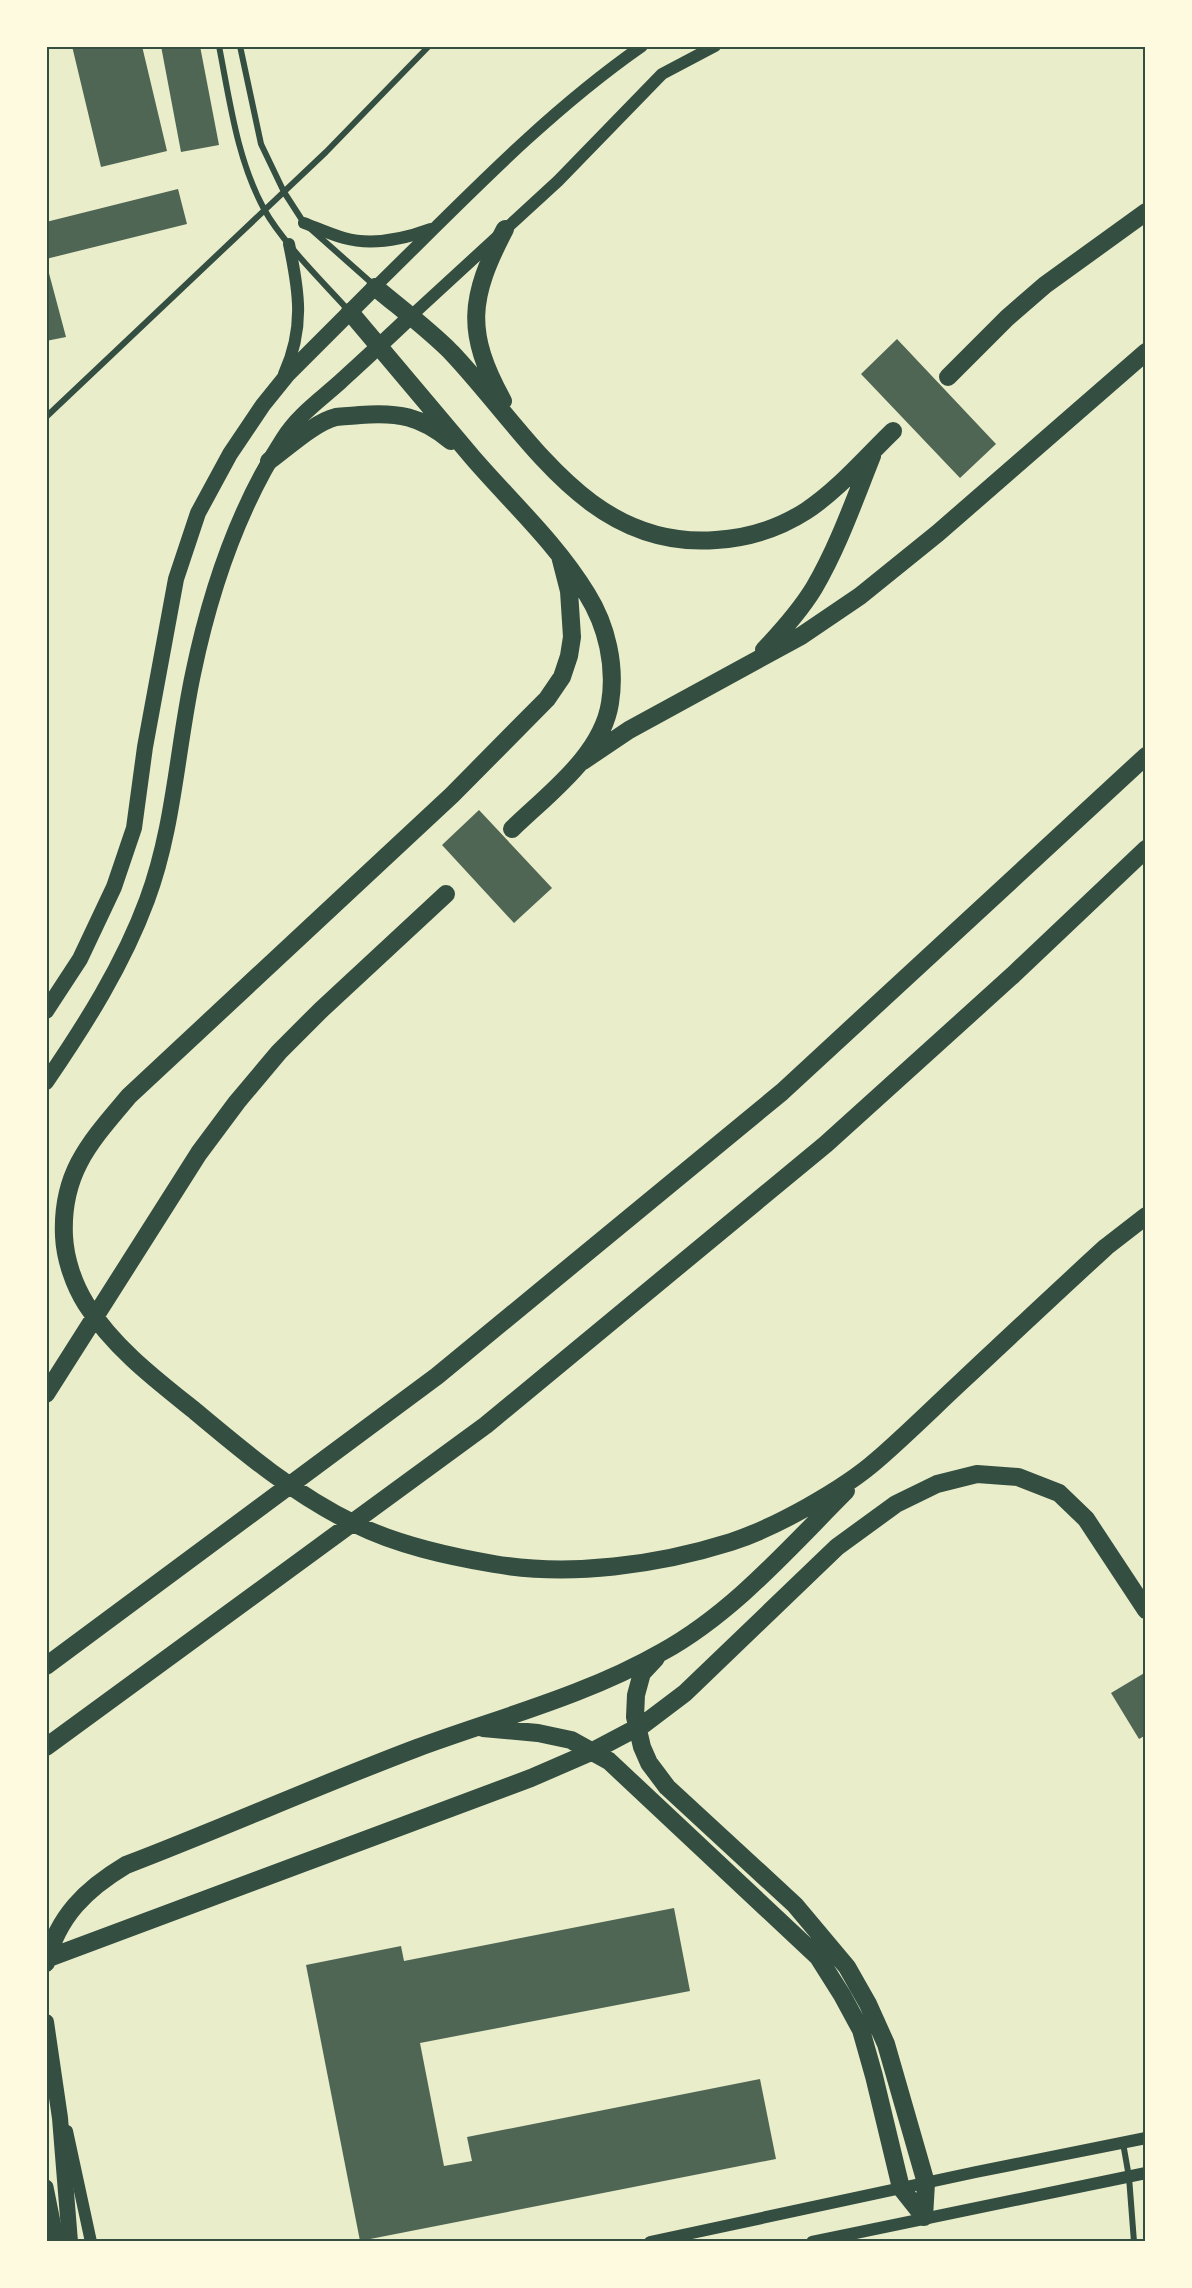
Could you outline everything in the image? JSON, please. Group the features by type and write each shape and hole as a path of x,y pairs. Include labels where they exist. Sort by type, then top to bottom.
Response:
{"highway":[{"path":"948,376 1007,318 1045,285 1146,212"},
{"path":"505,229 489,260 480,285 475,324 487,372 521,435"},
{"path":"46,1011 80,959 114,887 134,828 145,747 176,579 198,513 230,454 278,386 375,287 450,351 521,435 573,489 612,518 652,536 692,542 740,538 774,529 807,511 832,491 893,431"},
{"path":"350,312 473,458 560,556 588,595 604,630 612,666 610,704 599,736 583,761"},
{"path":"46,1082 73,1043 114,974 147,900 165,836 193,674 215,588 237,522 284,436 306,410 410,317"},
{"path":"512,829 583,761 629,730 801,636 860,596 938,533 1146,352"},
{"path":"269,461 303,435 335,418 378,414 397,414 416,419 440,432 473,458"},
{"path":"749,664 784,628 813,591 834,551 875,449"},
{"path":"560,556 569,591 572,637 562,677 547,699 452,795 129,1096 94,1138 74,1168 65,1199 64,1238 70,1270 84,1301 105,1330 129,1356 258,1463 315,1504 358,1526 399,1542 448,1555 497,1565 544,1569 592,1568 686,1554 734,1541 781,1520 823,1497 874,1463"},
{"path":"46,1666 437,1376 773,1100 1146,756"},
{"path":"46,1747 486,1425 825,1144 1013,975 1146,849"},
{"path":"46,1394 199,1152 237,1102 279,1052 446,894"},
{"path":"46,1961 58,1931 86,1892 126,1865 418,1748 602,1681 662,1652 705,1623 738,1596 874,1463 1106,1247 1146,1216"},
{"path":"46,1961 531,1778 591,1752 644,1724 685,1693 837,1547 896,1504 937,1484 977,1474 1018,1477 1059,1493 1086,1519 1146,1610"},
{"path":"662,1652 642,1673 636,1695 635,1717 642,1747 649,1764 667,1787 795,1905 847,1967 868,2004 886,2044 926,2183 924,2217"},
{"path":"477,1728 538,1733 571,1740 609,1761 818,1957 861,2030 902,2188 924,2217"},
{"path":"46,2022 60,2118 70,2241"}],"main road":[{"path":"375,287 524,141 614,66 642,46"},
{"path":"410,317 558,181 662,74 715,46"},
{"path":"304,224 345,238 374,241 404,238 435,228"},
{"path":"278,386 292,355 299,325 297,285 289,243"},
{"path":"50,2048 91,2241"},
{"path":"650,2241 1146,2138"},
{"path":"812,2241 1146,2173"},
{"path":"46,2187 57,2241"}],"street":[{"path":"219,46 240,151 264,210 289,243 350,312"},
{"path":"240,46 261,144 284,192 304,224 375,287"},
{"path":"46,417 284,192 429,46"},
{"path":"1123,2142 1129,2177 1134,2241"}],"building":[{"path":"72,46 142,46 167,151 101,167"},
{"path":"161,46 200,46 219,145 181,152"},
{"path":"178,189 187,224 46,259 46,222"},
{"path":"46,262 66,337 46,341"},
{"path":"897,339 996,444 960,478 861,374"},
{"path":"479,810 552,888 514,923 442,845"},
{"path":"1146,1672 1146,1735 1139,1739 1111,1693"},
{"path":"674,1908 690,1991 420,2043 444,2166 472,2161 467,2137 760,2079 776,2159 360,2241 306,1965 401,1946 404,1961"}]}
